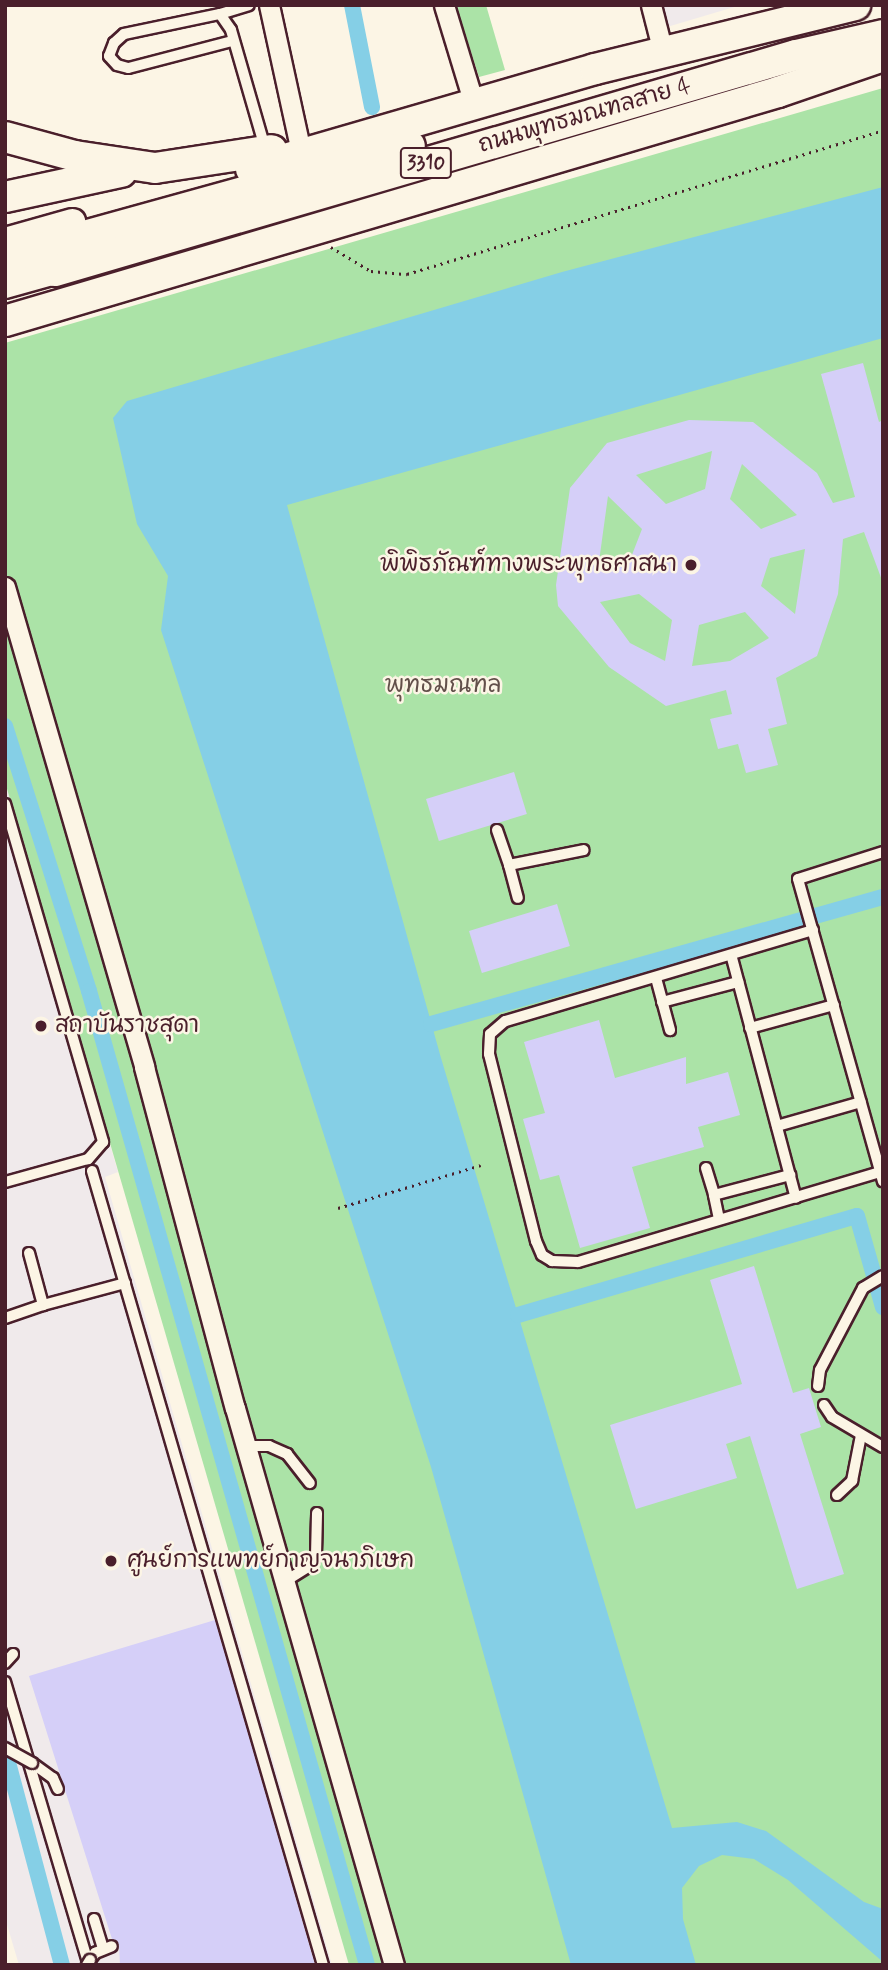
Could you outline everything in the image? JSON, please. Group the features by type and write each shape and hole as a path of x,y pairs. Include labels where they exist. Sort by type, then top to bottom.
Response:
{"main road":[{"name":"ถนนพุทธมณฑลสาย 4","path":"5,285 61,245 337,141 663,52 855,5"},
{"path":"5,258 714,67 796,55 883,35"},
{"path":"5,321 883,56"},
{"path":"5,137 75,156 155,168"},
{"path":"5,197 66,181 266,151 299,143 337,141"},
{"name":"ถนนพุทธมณฑลสาย 4","path":"5,241 61,245"}],"street":[{"path":"269,5 299,143"},
{"path":"444,5 474,104"},
{"path":"651,5 663,52"},
{"path":"5,587 144,1067 246,1446 394,1965"}],"lane":[{"path":"232,41 128,68 117,65 110,56 114,43 124,34 249,5"},
{"path":"220,13 232,41 266,151"},
{"path":"5,804 102,1134 100,1148 88,1159 5,1182"},
{"path":"497,830 518,898"},
{"path":"509,865 584,850"},
{"path":"813,930 732,958 505,1021 490,1034 489,1054 536,1241 542,1255 552,1261 578,1262 719,1219 882,1175 834,1004 813,930 798,878 883,852"},
{"path":"732,958 796,1198"},
{"path":"656,978 670,1030"},
{"path":"662,1002 738,982"},
{"path":"750,1028 834,1004"},
{"path":"776,1126 861,1102"},
{"path":"706,1168 719,1219"},
{"path":"92,1171 323,1965"},
{"path":"714,1195 790,1175"},
{"path":"29,1253 43,1305"},
{"path":"818,1385 820,1370 877,1278"},
{"path":"5,1318 125,1283"},
{"path":"824,1405 832,1417 883,1447"},
{"path":"837,1495 852,1481 860,1435"},
{"path":"246,1446 270,1446 287,1454 310,1483"},
{"path":"284,1582 310,1566 316,1555 317,1513"},
{"path":"5,1663 13,1654"},
{"path":"5,1682 88,1963 107,1947 94,1919"},
{"path":"5,1748 53,1777 58,1789"}],"path":[{"path":"308,231 371,271 407,274 883,130"},
{"path":"338,1208 481,1164"}],"shaded area":[{"path":"661,5 741,5 667,27"},
{"name":"ศูนย์การแพทย์กาญจนาภิเษก","path":"5,782 118,1172 105,1177 332,1965 19,1965 5,1918"}],"green space":[{"path":"456,5 486,5 505,70 479,77"},
{"name":"พุทธมณฑล","path":"883,88 883,1965 349,1965 5,782 5,343"}],"water":[{"path":"883,187 883,338 287,505 441,1058 672,1828 737,1822 766,1831 864,1902 883,1909 883,1962 788,1880 754,1859 722,1855 699,1866 682,1888 683,1919 696,1965 571,1965 431,1467 161,630 168,576 137,524 113,418 127,401 562,272"}],"building":[{"name":"พิพิธภัณฑ์ทางพระพุทธศาสนา","path":"863,363 879,422 883,420 883,583 864,532 843,539 838,594 817,656 776,678 787,724 768,729 778,765 746,773 738,744 718,749 710,719 732,714 726,690 666,706 609,667 558,606 556,585 570,488 607,443 689,420 753,422 817,473 833,503 855,497 821,374","holes":["712,451 705,489 666,504 636,475","742,464 797,515 761,529 730,499","608,496 642,529 630,560 598,569","805,549 795,614 761,586 770,558","639,594 672,620 665,661 630,643 600,602","745,612 769,638 730,661 692,666 699,625"]},
{"path":"514,772 527,814 439,841 426,799"},
{"path":"557,904 570,946 482,973 469,931"},
{"path":"599,1020 615,1078 686,1057 686,1084 728,1072 740,1115 698,1127 704,1147 632,1167 650,1228 580,1248 559,1175 540,1180 523,1119 545,1113 524,1042"},
{"path":"754,1266 793,1393 809,1388 821,1427 800,1434 844,1574 797,1589 750,1436 726,1444 737,1478 636,1509 610,1425 742,1384 710,1280"},
{"path":"215,1620 315,1965 120,1965 119,1944 112,1939 29,1676"}],"waterway":[{"path":"352,5 372,107"},
{"path":"5,726 89,991 367,1965"},
{"path":"431,1024 883,897"},
{"path":"518,1315 857,1216 883,1307"},
{"path":"5,1751 62,1965"}],"place":[{"name":"พิพิธภัณฑ์ทางพระพุทธศาสนา","path":"691,565"},
{"name":"สถาบันราชสุดา","path":"41,1026"},
{"name":"ศูนย์การแพทย์กาญจนาภิเษก","path":"111,1561"}]}
